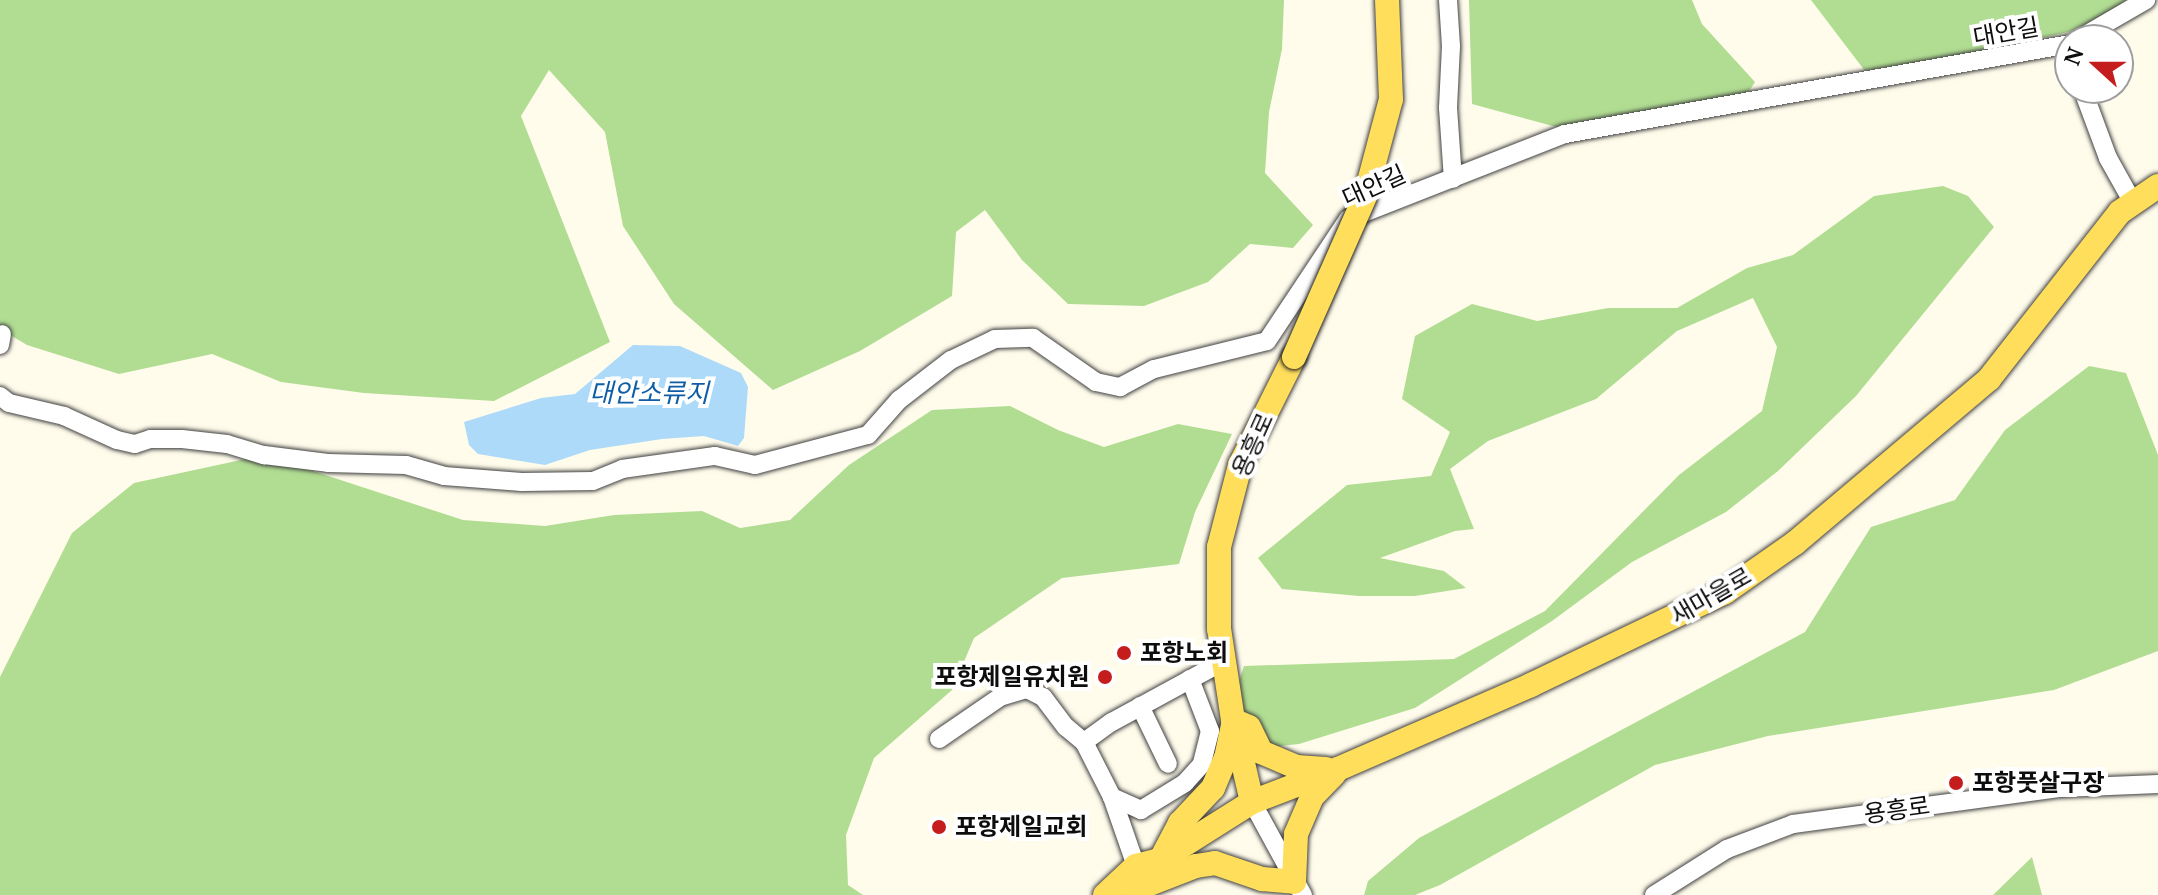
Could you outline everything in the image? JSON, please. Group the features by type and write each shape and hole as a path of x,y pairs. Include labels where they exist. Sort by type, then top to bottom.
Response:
{"main road":[{"name":"용흥로","path":"1252,802 1233,720 1219,629 1219,547 1240,465 1294,357 1365,197 1391,99 1387,0"},
{"name":"새마을로","path":"1105,895 1139,878 1252,802 1338,769 1636,637 1725,592 1784,551 1989,379 2120,212 2158,186"},
{"path":"1139,878 1180,823 1213,788 1226,758 1233,720 1249,727 1261,752 1279,761 1296,767 1338,769"},
{"path":"1139,878 1215,863 1298,888 1296,834 1312,797 1338,769"}],"street":[{"path":"1448,0 1451,46 1448,108 1453,179"},
{"name":"대안길","path":"2107,24 2146,0"},
{"name":"대안길","path":"0,396 9,403 64,416 135,444 150,439 182,439 302,460 406,465 444,476 522,482 593,481 622,469 715,456 755,465 868,435 899,400 951,360 995,339 1033,338 1096,382 1120,387 1140,380 1154,369 1267,341 1348,219 1565,134 2054,49"},
{"path":"2088,104 2108,158 2132,201"},
{"path":"1084,742 1140,706 1224,661"},
{"path":"1112,797 1141,810 1185,783 1202,764 1210,731 1190,679"},
{"path":"939,739 1000,697 1027,689 1043,697 1066,727 1084,742 1112,797 1139,878"},
{"path":"1140,706 1168,764"},
{"name":"용흥로","path":"1654,895 1727,849 1793,824 2061,788 2158,784"},
{"name":"용흥로","path":"1252,802 1298,888"}],"green space":[{"path":"0,0 1284,0 1282,49 1269,112 1265,173 1313,225 1293,248 1250,244 1208,282 1144,306 1068,304 1022,260 985,210 956,232 952,296 860,351 773,390 674,304 623,226 605,132 549,70 521,116 610,342 494,401 364,393 281,382 212,354 119,374 27,345 0,329"},
{"path":"1469,0 1692,0 1702,24 1755,82 1748,93 1564,129 1472,104"},
{"path":"1811,0 2127,0 2089,24 2054,24 2054,35 1977,53 1865,71"},
{"path":"1943,186 1968,196 1994,227 1856,396 1778,471 1726,512 1632,562 1552,621 1415,708 1299,744 1242,750 1230,709 1244,666 1454,659 1545,611 1679,475 1762,411 1777,347 1753,298 1677,331 1596,399 1488,441 1450,469 1474,529 1455,531 1380,558 1444,571 1466,588 1415,596 1359,596 1282,589 1258,558 1347,485 1431,476 1450,432 1402,399 1415,336 1472,304 1537,321 1608,308 1677,308 1747,268 1793,255 1874,196"},
{"path":"2089,366 2126,373 2158,455 2158,651 2054,690 1768,736 1655,765 1440,885 1415,895 1364,895 1368,881 1419,838 1805,632 1871,527 1955,500 2005,430"},
{"path":"1010,406 1058,430 1104,447 1178,424 1232,434 1195,512 1179,564 1062,578 974,638 952,690 874,758 846,835 848,885 863,895 0,895 0,677 72,533 134,483 264,455 463,520 545,526 614,515 702,511 740,528 790,520 849,465 932,410"},
{"path":"2032,857 2042,895 1993,895"}],"water":[{"name":"대안소류지","path":"633,345 680,346 741,373 748,387 744,438 738,446 704,436 662,439 590,450 545,465 478,454 469,445 464,422 541,398 575,394"}],"place":[{"name":"포항노회","path":"1124,653"},
{"name":"포항제일유치원","path":"1105,677"},
{"name":"포항풋살구장","path":"1956,783"},
{"name":"포항제일교회","path":"939,827"}]}
